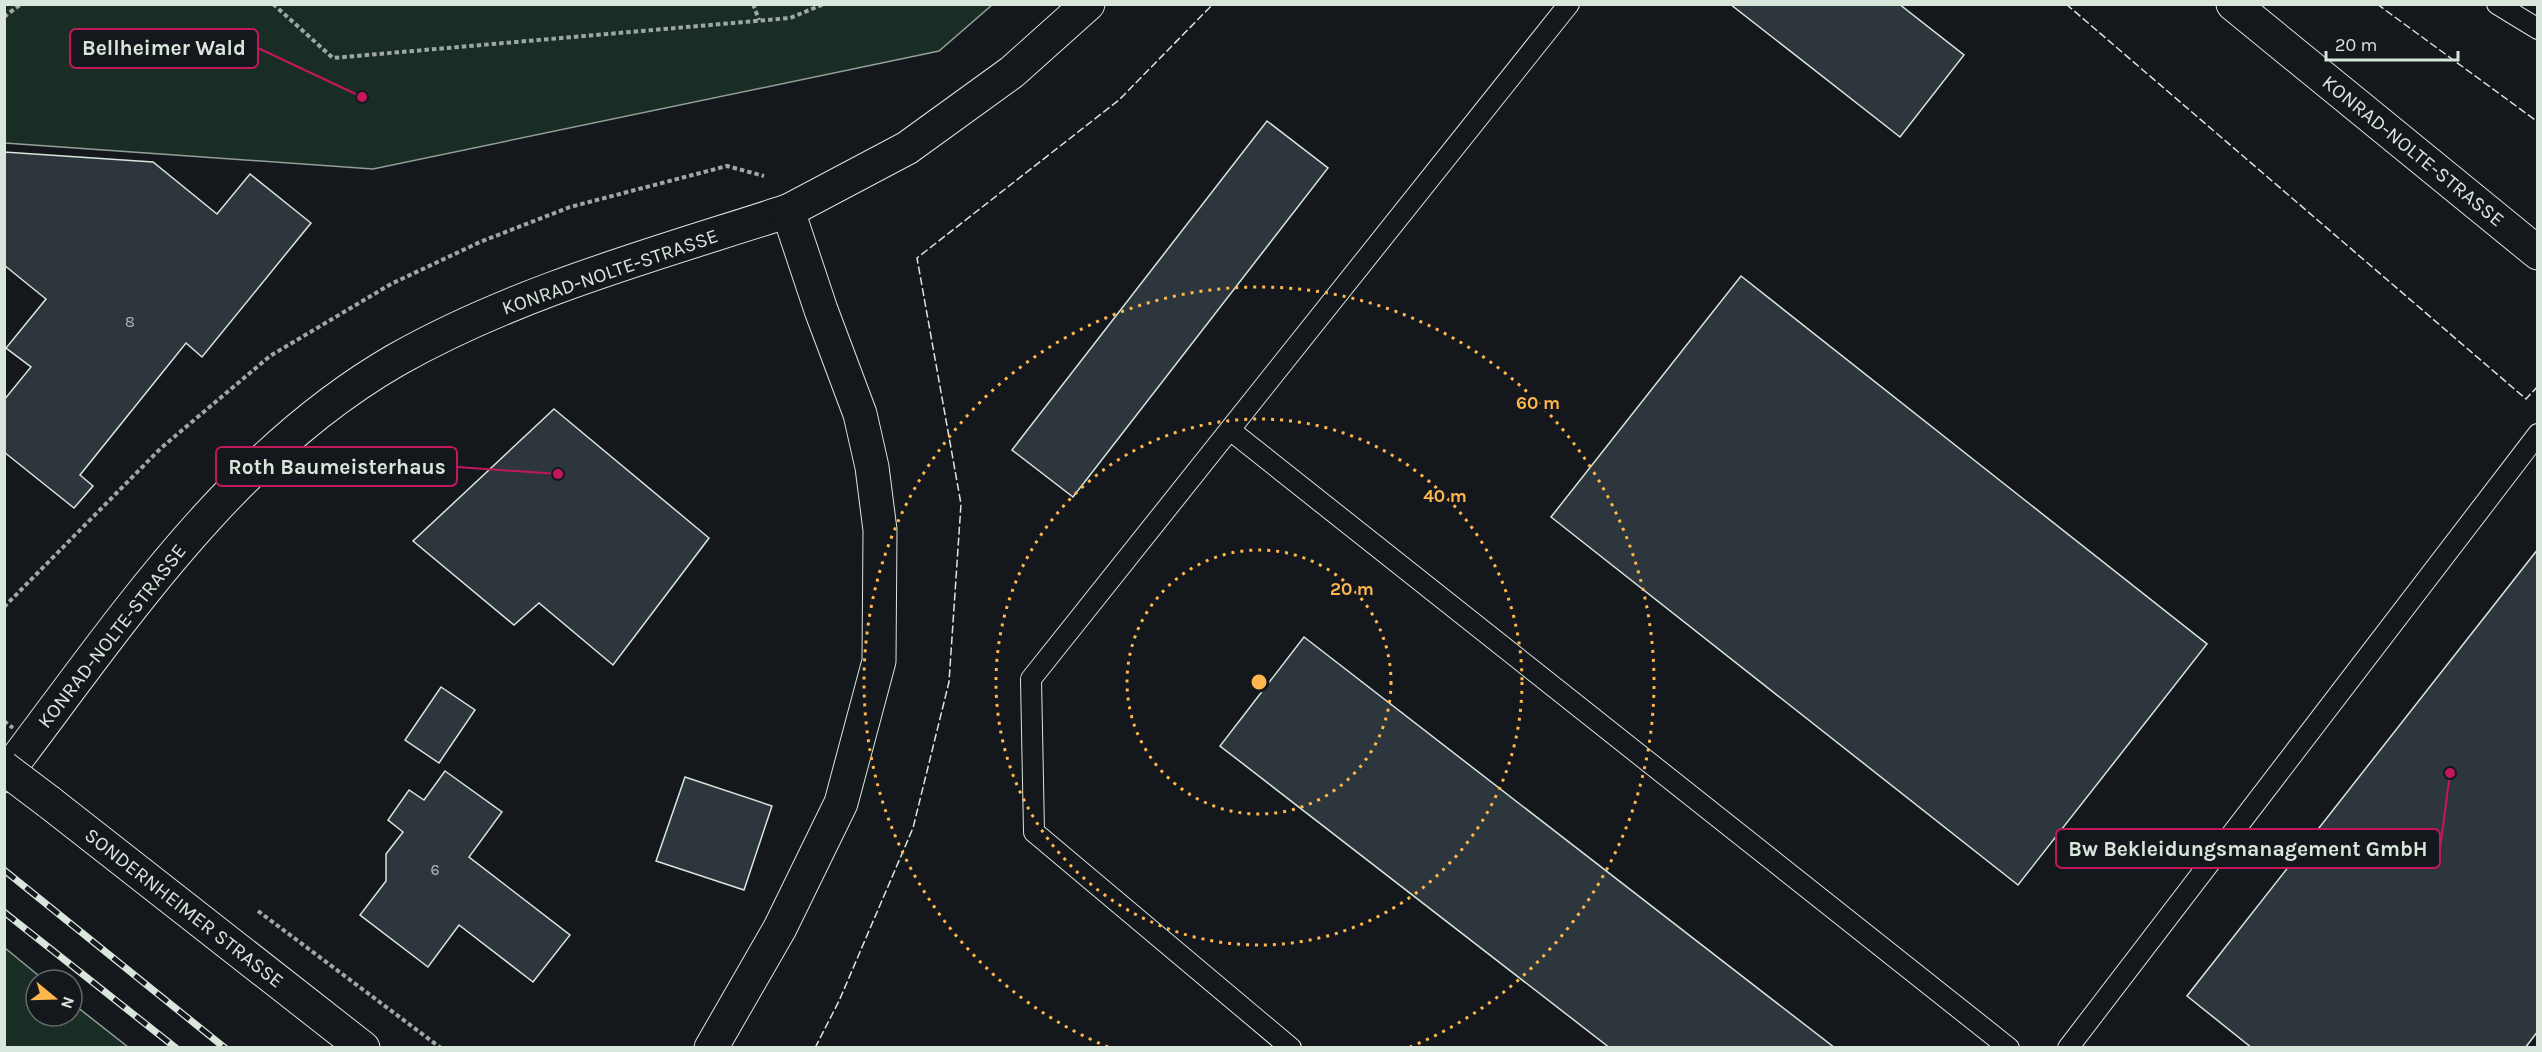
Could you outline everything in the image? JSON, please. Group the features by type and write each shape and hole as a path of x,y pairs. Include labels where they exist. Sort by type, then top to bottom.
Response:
{"street":[{"name":"KONRAD-NOLTE-STRASSE","path":"4,776 114,628 196,530 254,469 292,434 343,395 395,361 464,325 560,285 788,211 907,148 1012,72 1088,4"},
{"name":"KONRAD-NOLTE-STRASSE","path":"2233,4 2538,253"},
{"path":"711,1047 780,928 841,803 879,661 880,530 872,467 860,414 788,211"},
{"name":"SONDERNHEIMER STRASSE","path":"4,768 363,1047"}],"lane":[{"path":"1291,1047 1034,832 1031,678 1569,4"},
{"path":"2497,4 2538,29"},
{"path":"1230,430 2009,1047"},
{"path":"2068,1047 2535,442"}],"path":[{"path":"4,18 21,4"},
{"path":"273,4 333,58 790,18 824,4"},
{"path":"753,4 759,20"}],"green space":[{"path":"4,5 992,5 939,51 373,169 5,143"},
{"path":"5,948 29,968 24,968 24,1028 84,1028 84,1012 128,1047 5,1047"}],"building":[{"path":"1730,4 1899,4 1964,55 1900,137"},
{"path":"1267,121 1328,168 1073,497 1012,450"},
{"path":"4,152 153,162 217,214 250,174 311,223 202,357 186,343 80,475 93,486 74,508 4,452 4,400 31,367 6,348 46,299 4,265"},
{"path":"1741,276 2207,644 2018,885 1551,517"},
{"path":"554,409 709,538 613,665 539,603 514,625 413,541"},
{"path":"2538,549 2538,1031 2525,1048 2252,1048 2187,996"},
{"path":"1304,637 1835,1048 1610,1048 1220,746"},
{"path":"441,687 475,710 439,763 405,740"},
{"path":"445,771 502,812 469,857 570,935 533,982 459,925 428,967 360,915 386,881 386,854 403,832 388,820 409,790 424,800"},
{"path":"685,777 772,806 744,890 656,861"}],"railway":[{"path":"4,870 225,1048"},
{"path":"4,912 176,1048"}],"fence":[{"path":"815,1048 839,1001 913,828 949,682 961,504 917,258 1119,100 1213,4"},
{"path":"2066,4 2526,399 2538,386"},
{"path":"2377,4 2538,122"}],"place":[{"name":"Bellheimer Wald","path":"362,97"},
{"name":"Roth Baumeisterhaus","path":"558,474"},
{"name":"Bw Bekleidungsmanagement GmbH","path":"2450,773"}]}
